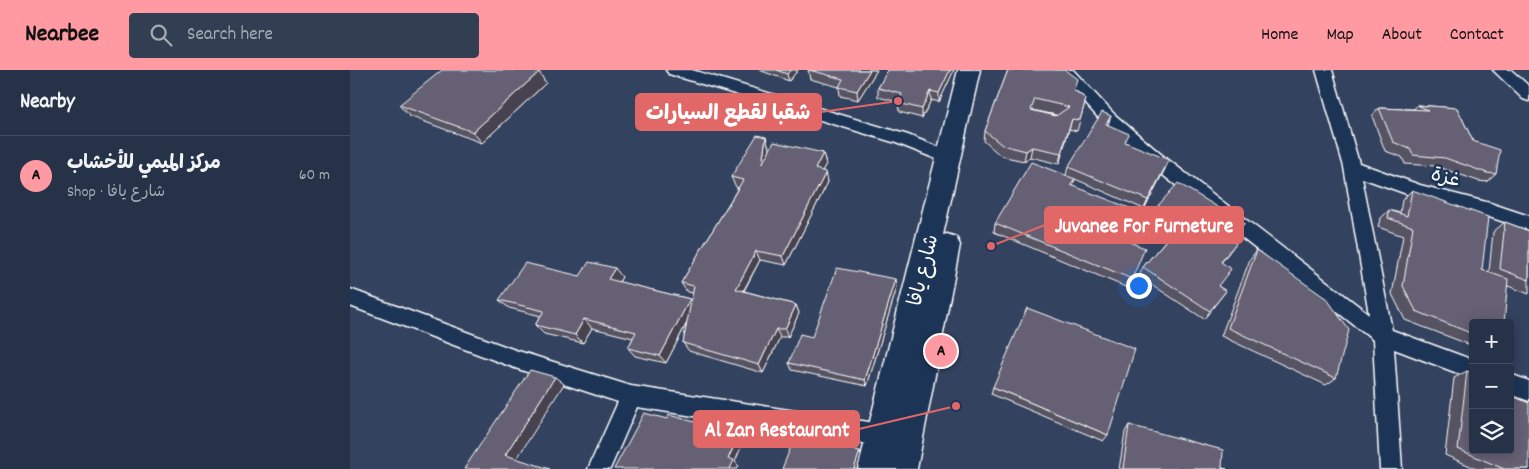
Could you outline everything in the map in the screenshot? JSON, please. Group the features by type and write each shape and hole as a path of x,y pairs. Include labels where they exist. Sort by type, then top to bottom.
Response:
{"main road":[{"name":"شارع يافا","path":"874,469 969,70"},
{"name":"شارع يافا","path":"901,469 985,70"}],"street":[{"path":"674,70 902,139 949,158"},
{"path":"1064,70 1108,118 1156,160 1382,336 1469,369"},
{"path":"1324,70 1352,167 1382,336 1391,469"},
{"path":"1501,70 1529,95"},
{"name":"غزة","path":"1352,167 1418,190 1529,223"},
{"path":"350,297 515,359 631,396 882,435"},
{"path":"1514,385 1529,391"},
{"path":"599,469 631,396"}],"building":[{"path":"442,70 532,70 539,72 473,132 399,105"},
{"path":"776,70 791,70 787,74"},
{"path":"809,70 870,70 857,91 839,87 843,79"},
{"path":"888,70 950,70 939,93 930,91 922,109 898,103 902,94 878,88"},
{"path":"1008,70 1065,70 1077,79 1074,90 1086,99 1080,120 1072,119 1061,153 1032,147 1026,151 1002,145 985,131","holes":["1035,99 1069,107 1056,116 1031,110"]},
{"path":"1417,105 1457,108 1473,141 1500,150 1496,174 1487,173 1445,158 1413,155 1410,149 1393,142 1379,108 1428,110"},
{"path":"1102,112 1111,116 1106,124 1129,134 1125,142 1169,160 1148,200 1068,167"},
{"path":"757,135 766,137 762,164 774,142 823,153 815,169 826,172 783,256 756,251 736,289 796,305 785,329 776,329 759,365 683,343 694,286 681,283 743,180 731,177"},
{"path":"1031,162 1075,179 1071,185 1142,213 1129,242 1145,248 1132,279 995,223"},
{"path":"1178,183 1244,223 1231,240 1236,243 1221,262 1231,269 1218,286 1226,291 1210,311 1143,267 1173,232 1159,223 1165,216 1155,209"},
{"path":"1412,190 1488,217 1482,270 1508,279 1504,319 1469,319 1469,332 1416,311 1403,286 1413,227 1388,218 1389,210 1407,216"},
{"path":"1505,222 1529,231 1529,280 1500,269"},
{"path":"1257,250 1327,299 1349,330 1336,378 1228,328"},
{"path":"589,262 615,268 608,279 690,299 660,356 628,348 636,332 584,319 575,335 535,325 544,311 499,300 525,263 580,276"},
{"path":"837,268 896,279 865,380 789,363 800,334 812,337"},
{"path":"1027,308 1135,349 1108,435 993,387"},
{"path":"530,370 555,377 505,455 550,469 464,469"},
{"path":"1467,371 1469,372 1469,454 1458,449"},
{"path":"1514,397 1529,403 1529,469 1504,469 1470,454 1514,454"},
{"path":"644,413 667,419 669,415 739,434 728,459 734,460 730,469 614,469"},
{"path":"1129,425 1223,450 1222,468 1227,469 1123,469"},
{"path":"796,434 860,451 854,469 782,469"}],"place":[{"name":"شقبا لقطع السيارات","path":"898,101"},
{"name":"Juvanee For Furneture","path":"991,246"},
{"name":"مركز الميمي للأخشاب","path":"941,351"},
{"name":"Al Zan Restaurant","path":"956,406"}]}
